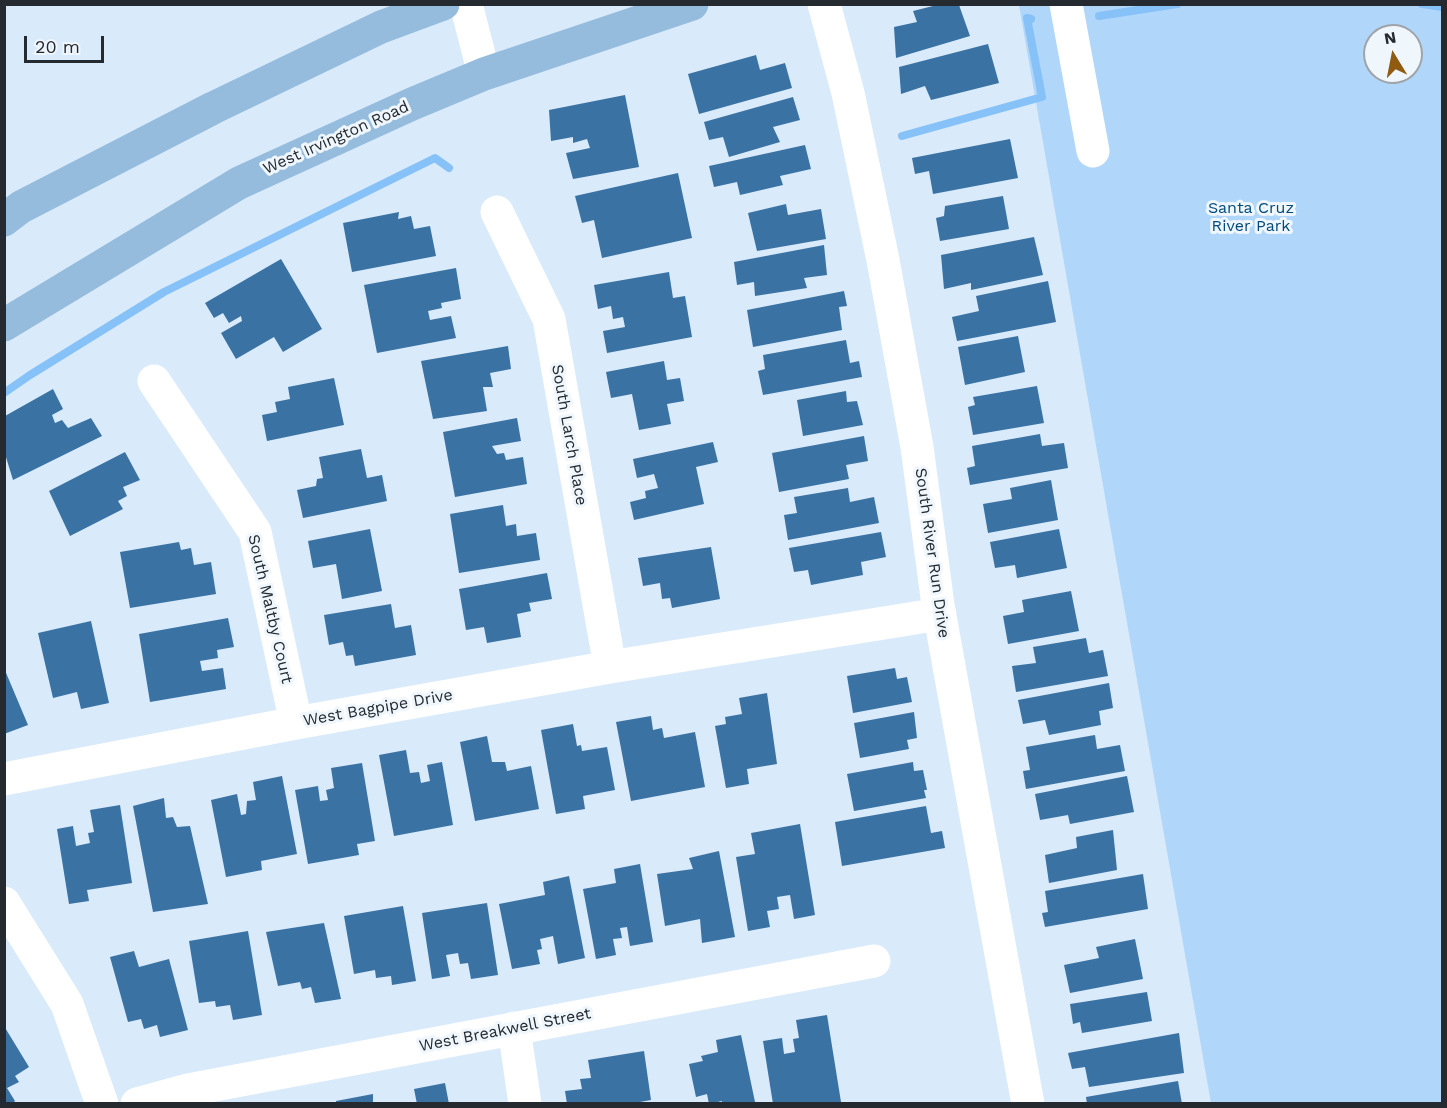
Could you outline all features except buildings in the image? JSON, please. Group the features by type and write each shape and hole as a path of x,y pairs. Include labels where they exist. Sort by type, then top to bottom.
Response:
{"main road":[{"path":"4,220 21,207 213,108 381,27 443,4"},
{"name":"West Irvington Road","path":"4,325 239,183 412,104 484,74 692,4"}],"street":[{"path":"466,4 484,74"},
{"name":"South River Run Drive","path":"824,4 848,93 884,260 916,447 940,614 1028,1104"},
{"path":"1066,4 1093,151"},
{"name":"South Larch Place","path":"497,212 549,319 610,667"},
{"name":"South Maltby Court","path":"154,381 255,532 296,723"},
{"name":"West Bagpipe Drive","path":"4,779 296,723 610,667 753,646 940,614"},
{"path":"4,903 67,1004 102,1104"},
{"name":"West Breakwell Street","path":"137,1104 188,1090 874,961"},
{"path":"514,1028 525,1104"}],"green space":[{"name":"Santa Cruz River Park","path":"1019,5 1442,5 1442,1103 1211,1103"}],"waterway":[{"path":"1099,16 1177,4"},
{"path":"1422,4 1442,7"},
{"path":"902,136 1042,97 1027,18 1031,19"},
{"path":"4,393 164,292 435,158 449,168"}]}
